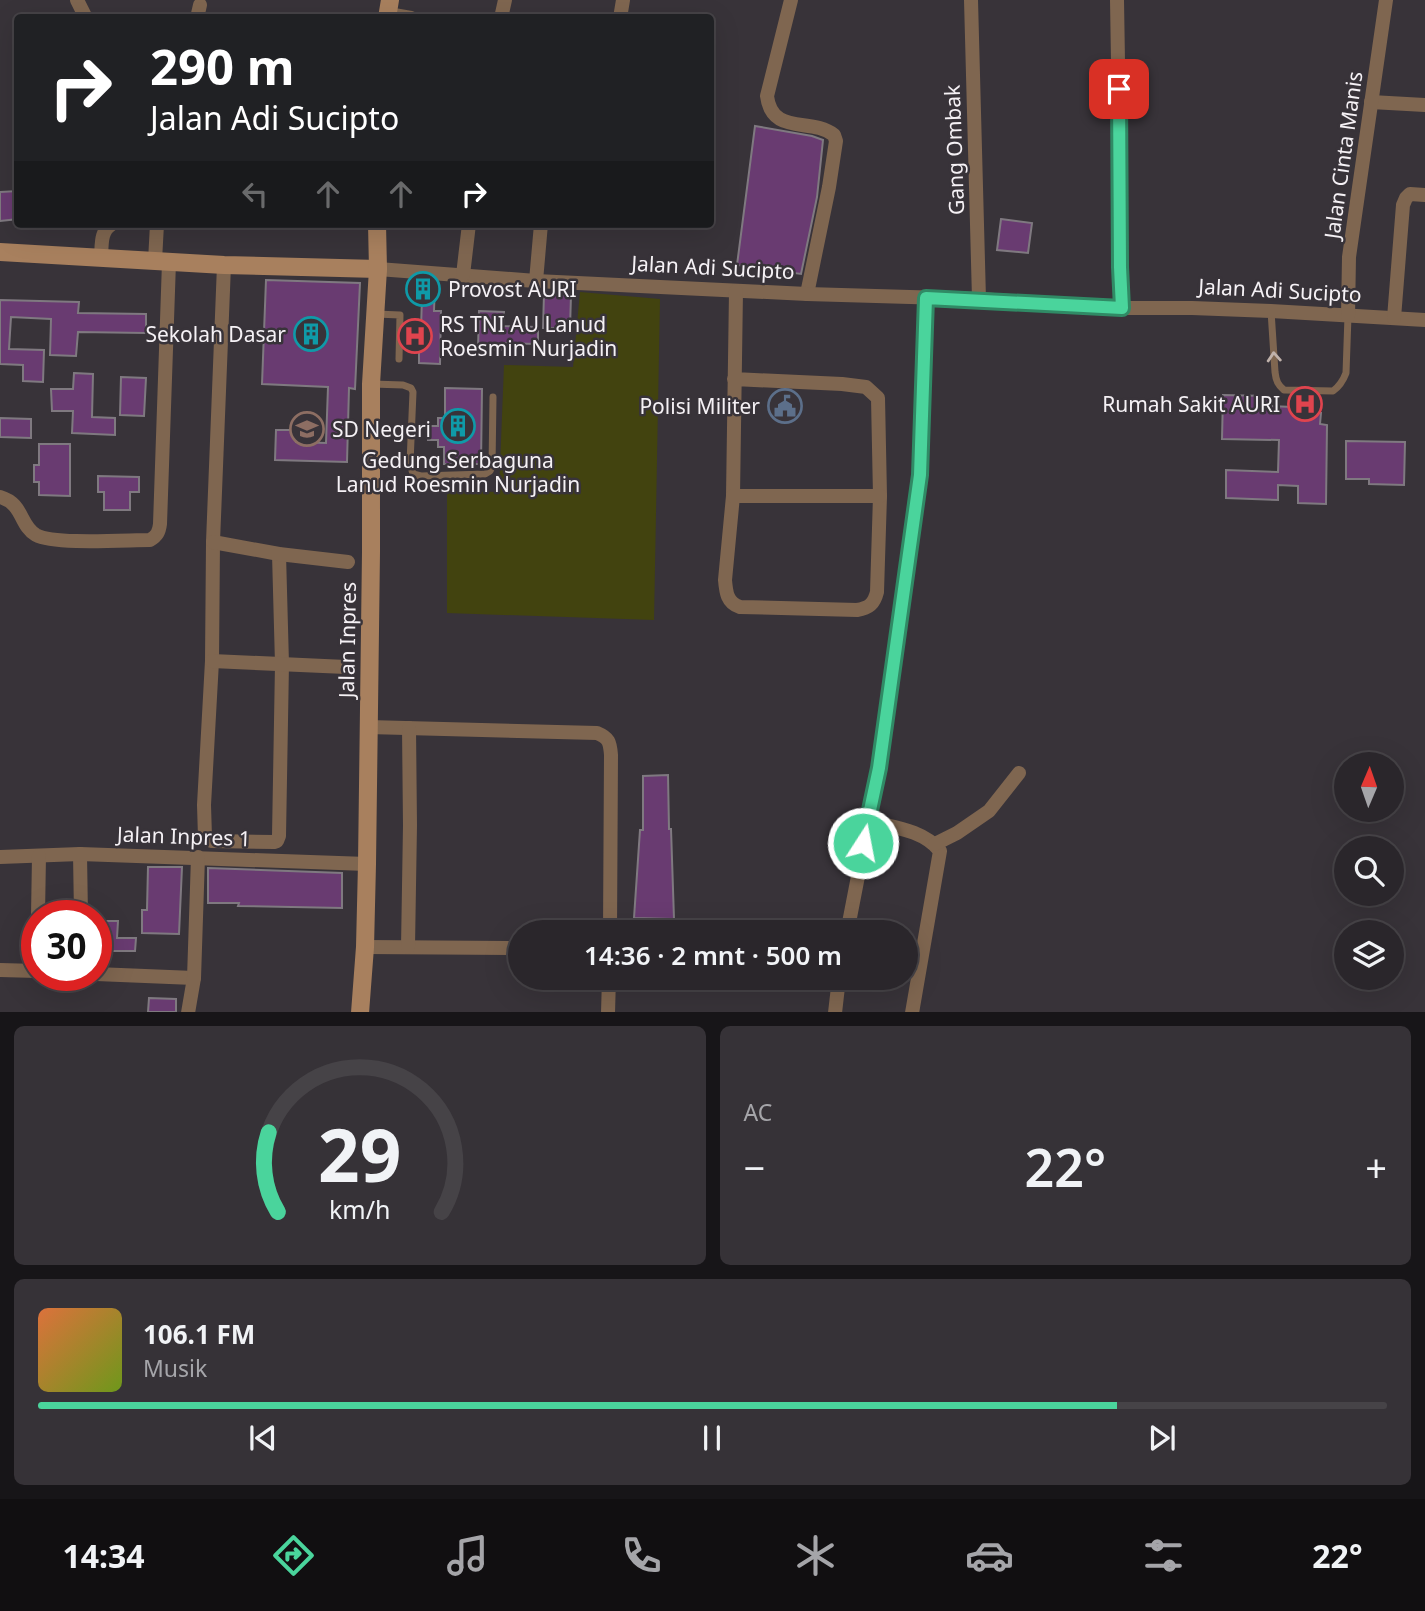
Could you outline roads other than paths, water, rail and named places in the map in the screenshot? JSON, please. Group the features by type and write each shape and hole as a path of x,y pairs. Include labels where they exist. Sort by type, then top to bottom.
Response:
{"main road":[{"name":"Jalan Inpres","path":"360,1012 367,864 371,384 378,269 377,228"},
{"name":"Jalan Adi Sucipto","path":"0,252 224,265 378,269"}],"street":[{"path":"791,0 767,96 768,106 780,120 826,130 834,135 836,141 807,294"},
{"name":"Gang Ombak","path":"971,0 979,299"},
{"path":"1117,0 1122,308"},
{"name":"Jalan Cinta Manis","path":"1348,316 1349,257 1386,0"},
{"path":"1371,102 1425,106"},
{"path":"1394,318 1403,205 1410,194 1425,194"},
{"path":"101,257 103,235 107,228"},
{"path":"0,497 16,505 34,534 50,540 150,540 159,531 162,262 158,228"},
{"path":"463,275 469,228"},
{"path":"536,281 541,228"},
{"path":"224,265 213,542 212,662 204,805 205,837 211,841 274,842 279,836 282,664 279,554"},
{"name":"Jalan Adi Sucipto","path":"378,269 536,281 736,291 979,299 1122,308 1271,311 1425,320"},
{"path":"734,379 866,387 878,398 880,496 877,592 872,605 857,610 740,607 734,605 726,593 733,496 734,379 736,291"},
{"path":"849,920 879,768 920,475 926,298"},
{"path":"733,496 880,496"},
{"path":"213,542 279,554 348,562"},
{"path":"212,662 346,667"},
{"path":"368,727 597,733 606,737 610,743 611,755 610,920"},
{"path":"408,947 410,728"},
{"path":"935,844 989,811 1018,773"},
{"path":"868,821 911,832 935,844 940,851 912,1012"},
{"path":"80,854 81,900"},
{"name":"Jalan Inpres 1","path":"0,857 80,854 367,864"},
{"path":"38,900 39,856"},
{"path":"188,1012 194,978 198,857"},
{"path":"365,947 508,948"},
{"path":"0,970 21,971"},
{"path":"112,975 194,978"},
{"path":"608,1012 609,990"},
{"path":"835,1012 838,990"}],"lane":[{"path":"1271,311 1275,372 1279,386 1284,390 1333,391 1339,387 1346,373 1348,316"},
{"path":"376,314 400,315 399,359"},
{"path":"371,384 403,385 411,388 410,464 413,474 421,476 485,474 490,471 493,397"}],"place":[{"name":"Provost AURI","path":"423,289"},
{"name":"Sekolah Dasar","path":"311,334"},
{"name":"RS TNI AU Lanud Roesmin Nurjadin","path":"415,336"},
{"name":"Rumah Sakit AURI","path":"1305,404"},
{"name":"Polisi Militer","path":"785,406"},
{"name":"Gedung Serbaguna Lanud Roesmin Nurjadin","path":"458,426"},
{"name":"SD Negeri","path":"307,429"}]}
